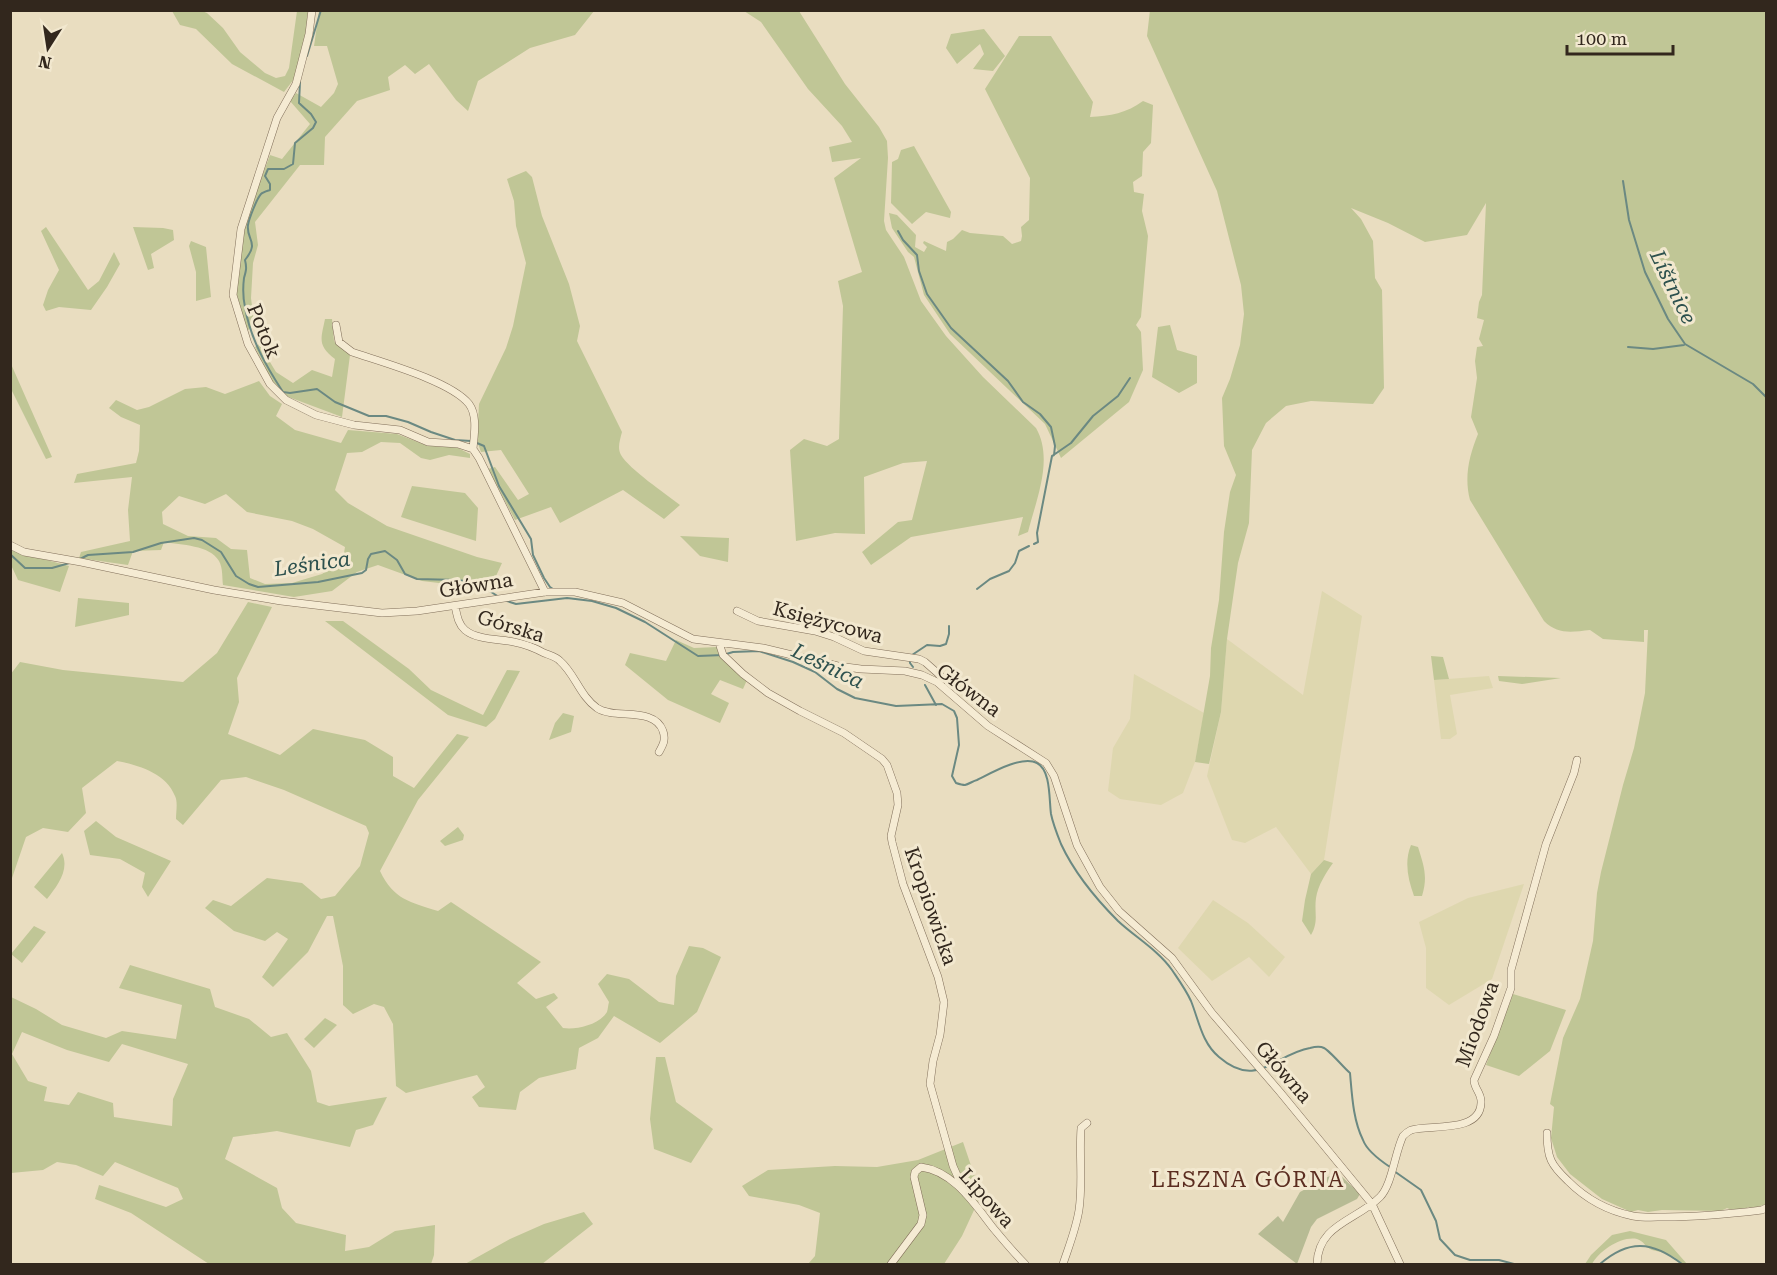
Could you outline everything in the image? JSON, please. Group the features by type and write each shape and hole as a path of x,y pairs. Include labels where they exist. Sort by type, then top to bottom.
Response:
{"street":[{"name":"Potok","path":"312,10 309,34 296,84 277,118 241,229 233,295 248,344 270,384 286,400 316,415 354,425 400,430 428,442 458,444 473,449"},
{"path":"336,325 339,342 352,352 446,386 470,405 475,424 473,449 544,592"},
{"name":"Główna","path":"10,544 24,552 214,590 382,613 417,611 544,592 575,592 622,603 693,639 763,648 838,666 905,671 937,682 988,726 1046,763 1054,776 1080,852 1100,888 1119,911 1172,958 1212,1013 1372,1204 1400,1264"},
{"name":"Górska","path":"455,606 458,622 465,630 476,636 518,643 560,660 589,701 598,709 610,713 640,715 660,724 664,734 664,744 658,752"},
{"name":"Księżycowa","path":"737,611 758,621 815,631 864,651 919,659 942,677"},
{"name":"Kropiowicka","path":"719,643 723,655 768,693 851,737 887,765 897,793 898,805 891,836 892,842 903,884 938,977 944,1002 930,1084 953,1166 965,1193"},
{"name":"Miodowa","path":"1372,1204 1383,1194 1403,1136 1410,1130 1447,1127 1468,1121 1481,1106 1479,1091 1474,1085 1474,1080 1494,1036 1511,988 1511,970 1546,844 1577,760"},
{"path":"1063,1264 1079,1209 1082,1176 1081,1128 1087,1123"},
{"path":"1547,1133 1547,1153 1558,1172 1587,1197 1616,1210 1634,1216 1702,1217 1767,1208"},
{"name":"Lipowa","path":"891,1264 921,1224 923,1215 914,1183 915,1172 921,1167 930,1168 946,1176 965,1193 1007,1246 1025,1264"},
{"path":"1317,1264 1321,1242 1332,1230 1372,1204"}],"shaded area":[{"path":"1322,591 1362,616 1324,860 1311,874 1276,827 1245,843 1232,840 1207,776 1221,712 1227,639 1303,695"},
{"path":"1134,674 1204,713 1195,762 1183,793 1161,805 1120,799 1108,791 1113,748 1130,719"},
{"path":"1489,676 1493,688 1450,695 1457,734 1450,739 1441,739 1434,680"},
{"path":"1524,884 1492,979 1449,1005 1426,988 1426,948 1419,922 1468,898"},
{"path":"1213,900 1248,923 1285,957 1269,977 1249,957 1212,981 1178,948"}],"green space":[{"path":"1150,10 1766,11 1766,1204 1752,1209 1748,1207 1732,1210 1727,1208 1721,1211 1662,1210 1648,1212 1638,1210 1631,1212 1602,1199 1570,1174 1557,1157 1551,1138 1554,1107 1550,1104 1563,1038 1580,999 1593,941 1601,872 1634,748 1645,693 1648,630 1644,630 1644,642 1603,639 1590,630 1566,632 1549,625 1544,621 1470,500 1467,483 1468,467 1478,434 1471,417 1477,378 1475,361 1477,347 1483,346 1479,339 1484,320 1477,318 1482,295 1486,203 1467,235 1425,242 1388,223 1351,208 1361,219 1373,241 1375,278 1382,290 1384,388 1373,404 1311,401 1286,406 1266,423 1252,450 1249,523 1238,563 1227,639 1221,712 1209,764 1195,762 1210,676 1224,532 1230,492 1236,475 1224,446 1222,398 1240,345 1244,314 1241,285 1217,191 1147,36"},
{"path":"172,11 207,13 223,28 240,52 265,73 276,78 285,76 289,68 297,11 308,11 307,30 294,79 284,92 232,64 196,29 180,25"},
{"path":"319,11 594,11 575,35 530,48 478,81 468,111 456,100 429,64 415,74 405,65 388,77 390,90 357,101 325,137 324,165 300,165 255,222 258,245 253,263 251,298 254,322 247,332 236,291 245,222 270,155 282,159 310,124 290,101 296,93 321,107 334,93 338,84 327,46 314,46"},
{"path":"744,11 799,11 845,84 879,127 887,141 884,221 886,230 904,257 921,301 946,336 983,377 1036,428 1041,440 1042,480 1028,532 1018,536 1023,517 911,537 871,565 862,552 898,522 912,520 927,461 903,463 864,477 865,534 835,533 796,541 790,450 804,439 827,446 839,439 843,306 838,281 862,272 834,178 861,158 832,162 829,147 852,142 842,126 808,89 761,22"},
{"path":"984,29 1005,56 993,71 973,69 984,54 980,44 957,64 946,48 951,34"},
{"path":"1019,36 1051,36 1093,102 1090,117 1118,113 1143,101 1153,105 1151,143 1143,152 1142,176 1133,182 1134,192 1144,194 1142,211 1148,236 1141,317 1136,325 1141,332 1143,370 1129,402 1061,458 1045,424 950,334 924,295 914,257 892,228 889,213 897,215 916,235 915,247 924,252 927,247 924,241 946,251 947,242 962,230 970,233 1003,236 1012,244 1021,241 1021,227 1029,220 1030,178 985,89"},
{"path":"914,146 951,212 950,218 926,212 912,224 891,203 892,162 898,159 901,150"},
{"path":"526,171 532,177 542,216 569,284 580,326 577,341 622,432 619,447 621,455 639,474 680,505 664,519 623,490 560,523 551,507 515,520 488,469 495,467 518,500 529,494 501,450 481,452 477,441 479,404 506,348 526,263 516,226 514,201 507,179"},
{"path":"46,227 88,290 99,281 114,252 120,264 91,310 59,307 46,311 43,305 59,270 41,231"},
{"path":"133,227 173,230 174,240 151,254 154,268 148,270"},
{"path":"191,241 206,247 211,297 196,301 196,272 189,246"},
{"path":"325,319 332,319 334,341 350,355 342,417 286,396 272,381 255,347 259,344 276,372 293,383 312,370 332,377 335,359 325,350 322,341"},
{"path":"1170,325 1177,350 1197,356 1197,383 1179,393 1152,377 1158,327"},
{"path":"11,364 52,457 46,459 11,389"},
{"path":"259,381 270,396 282,404 276,416 295,430 341,443 348,430 397,434 428,446 456,447 470,454 470,458 449,455 430,460 421,458 400,443 381,442 362,452 347,453 335,490 348,503 387,526 477,557 502,563 490,589 422,581 378,565 357,572 332,591 294,597 223,585 221,567 215,556 202,549 186,545 164,542 161,550 133,551 128,565 79,558 81,552 130,541 128,510 132,477 74,483 77,474 136,463 140,425 121,417 109,408 116,400 137,410 149,407 185,389 206,387 225,394","holes":["226,494 247,512 292,521 313,529 345,547 343,559 322,574 292,583 265,584 250,578 247,550 231,549 216,538 188,536 163,524 162,512 179,496 205,504"]},
{"path":"412,486 465,493 478,508 476,541 401,517"},
{"path":"680,536 729,538 728,562 700,556"},
{"path":"10,550 69,566 60,592 18,580 11,565"},
{"path":"78,598 129,603 129,615 75,627"},
{"path":"248,602 272,607 237,678 239,702 228,734 280,755 313,729 365,740 393,757 393,776 414,788 457,734 469,737 418,800 380,871 385,881 397,894 411,902 438,911 451,902 541,962 517,983 536,999 554,993 558,998 546,1007 563,1028 587,1026 603,1017 607,1012 609,1002 598,984 607,974 629,979 659,1002 674,1005 676,976 689,946 703,948 721,957 697,1012 660,1043 614,1016 598,1038 579,1048 576,1069 539,1078 520,1092 516,1110 479,1107 472,1097 485,1087 477,1075 406,1093 396,1086 393,1024 384,1007 374,1004 353,1014 343,1005 343,966 333,916 327,916 308,952 273,987 262,977 288,939 277,932 265,941 234,931 205,908 213,900 231,906 267,878 302,883 321,899 335,896 360,866 369,833 366,826 284,790 246,777 221,780 183,825 176,819 176,798 165,781 150,771 117,761 82,788 86,813 68,832 43,828 26,837 11,881 10,675 20,662 63,670 183,682 217,653"},
{"path":"325,621 343,621 409,669 431,690 483,715 507,670 520,671 495,719 486,727 448,715"},
{"path":"676,640 694,648 717,647 723,658 747,680 743,689 720,680 711,694 729,703 720,723 668,700 625,665 630,653 666,661"},
{"path":"1431,656 1443,657 1449,679 1434,680"},
{"path":"1498,676 1561,678 1522,684 1499,681"},
{"path":"563,713 574,716 571,732 549,740 555,723"},
{"path":"96,821 116,837 171,861 148,897 142,887 145,873 120,859 90,855 84,831"},
{"path":"458,827 464,835 463,840 445,846 440,841"},
{"path":"1411,845 1418,847 1423,866 1425,883 1422,896 1414,896 1409,877 1407,864"},
{"path":"62,853 63,872 47,899 34,887"},
{"path":"1324,860 1333,863 1317,893 1316,921 1311,935 1302,921 1305,900 1311,874"},
{"path":"34,926 46,932 22,963 11,954"},
{"path":"130,965 210,989 215,1007 249,1019 271,1037 287,1033 311,1071 317,1102 329,1106 387,1097 373,1125 356,1130 350,1147 277,1131 233,1137 225,1159 277,1188 282,1208 296,1223 346,1235 345,1251 369,1247 395,1231 435,1225 434,1255 431,1264 209,1264 131,1213 95,1199 99,1185 166,1207 183,1199 178,1188 115,1162 103,1176 76,1165 57,1162 43,1170 11,1173 11,997 62,1025 106,1038 122,1031 176,1039 182,1005 119,988","holes":["22,1032 67,1050 109,1062 122,1044 188,1064 173,1099 172,1126 114,1117 113,1103 78,1092 69,1105 44,1101 47,1087 28,1081 12,1054"]},
{"path":"1513,994 1566,1010 1550,1051 1519,1076 1486,1065"},
{"path":"325,1018 337,1025 314,1048 304,1039"},
{"path":"656,1057 665,1057 676,1102 713,1129 691,1163 654,1149 650,1119"},
{"path":"963,1142 981,1195 962,1236 944,1264 808,1264 815,1256 820,1213 799,1205 749,1196 742,1186 768,1170 835,1166 877,1167 918,1160"},
{"path":"1337,1172 1360,1194 1357,1199 1317,1219 1311,1227 1297,1264 1258,1234 1278,1216 1283,1222 1300,1192"},
{"path":"584,1212 593,1224 542,1264 465,1264 510,1239 544,1224"},
{"path":"1630,1231 1666,1240 1687,1264 1682,1264 1668,1254 1652,1250 1637,1239 1631,1239 1618,1242 1600,1254 1592,1264 1585,1264 1612,1235"}],"waterway":[{"path":"307,56 321,10"},
{"path":"300,82 299,103 316,122 313,128 295,143 293,164 284,169 268,169 265,176 270,184 270,190 259,196 248,225 252,249 245,260 244,300 247,318 260,351 283,392 317,389 335,402 369,416 386,416 455,440 471,441"},
{"name":"Líštnice","path":"1623,181 1629,220 1645,272 1668,319 1685,344 1753,384 1766,397"},
{"path":"898,231 917,255 919,271 927,294 951,328 1008,381 1023,402 1040,414 1051,427 1055,446 1054,455 1037,533 1038,542 1034,544"},
{"path":"1628,347 1653,349 1684,345"},
{"path":"1055,454 1071,443 1093,416 1118,396 1130,378"},
{"path":"477,443 484,446 499,486 531,539 533,555 544,578 553,589"},
{"name":"Leśnica","path":"78,560 88,555 133,552 161,543 194,538 202,540 221,552 236,576 258,587 318,582 362,573 366,570 371,554 385,551 397,560 405,574 417,579 477,583 499,597"},
{"path":"977,589 990,579 1009,571 1019,551 1029,546"},
{"name":"Leśnica","path":"10,554 25,568 52,568 73,562"},
{"name":"Leśnica","path":"504,600 516,604 567,598 592,601 616,608 645,622 698,656 759,651 815,672 837,689 855,698 896,706 942,704 954,711 957,718 959,745 952,776 958,784 966,785 1015,763 1023,761 1037,763 1045,772 1053,822 1072,865 1110,913 1160,956 1172,970 1189,997 1205,1038 1213,1051 1232,1066 1244,1070 1255,1070 1298,1051 1315,1047 1324,1048 1350,1073 1355,1116 1365,1144 1390,1167"},
{"path":"912,655 927,645 946,644 949,626"},
{"path":"910,660 913,667"},
{"path":"925,685 936,705"},
{"name":"Leśnica","path":"1394,1171 1421,1190 1436,1221 1440,1239 1455,1255 1470,1260 1499,1260 1514,1264"},
{"path":"1600,1264 1621,1250 1641,1246 1661,1251 1682,1264"}],"district":[{"name":"LESZNA GÓRNA","path":"1248,1179"}]}
